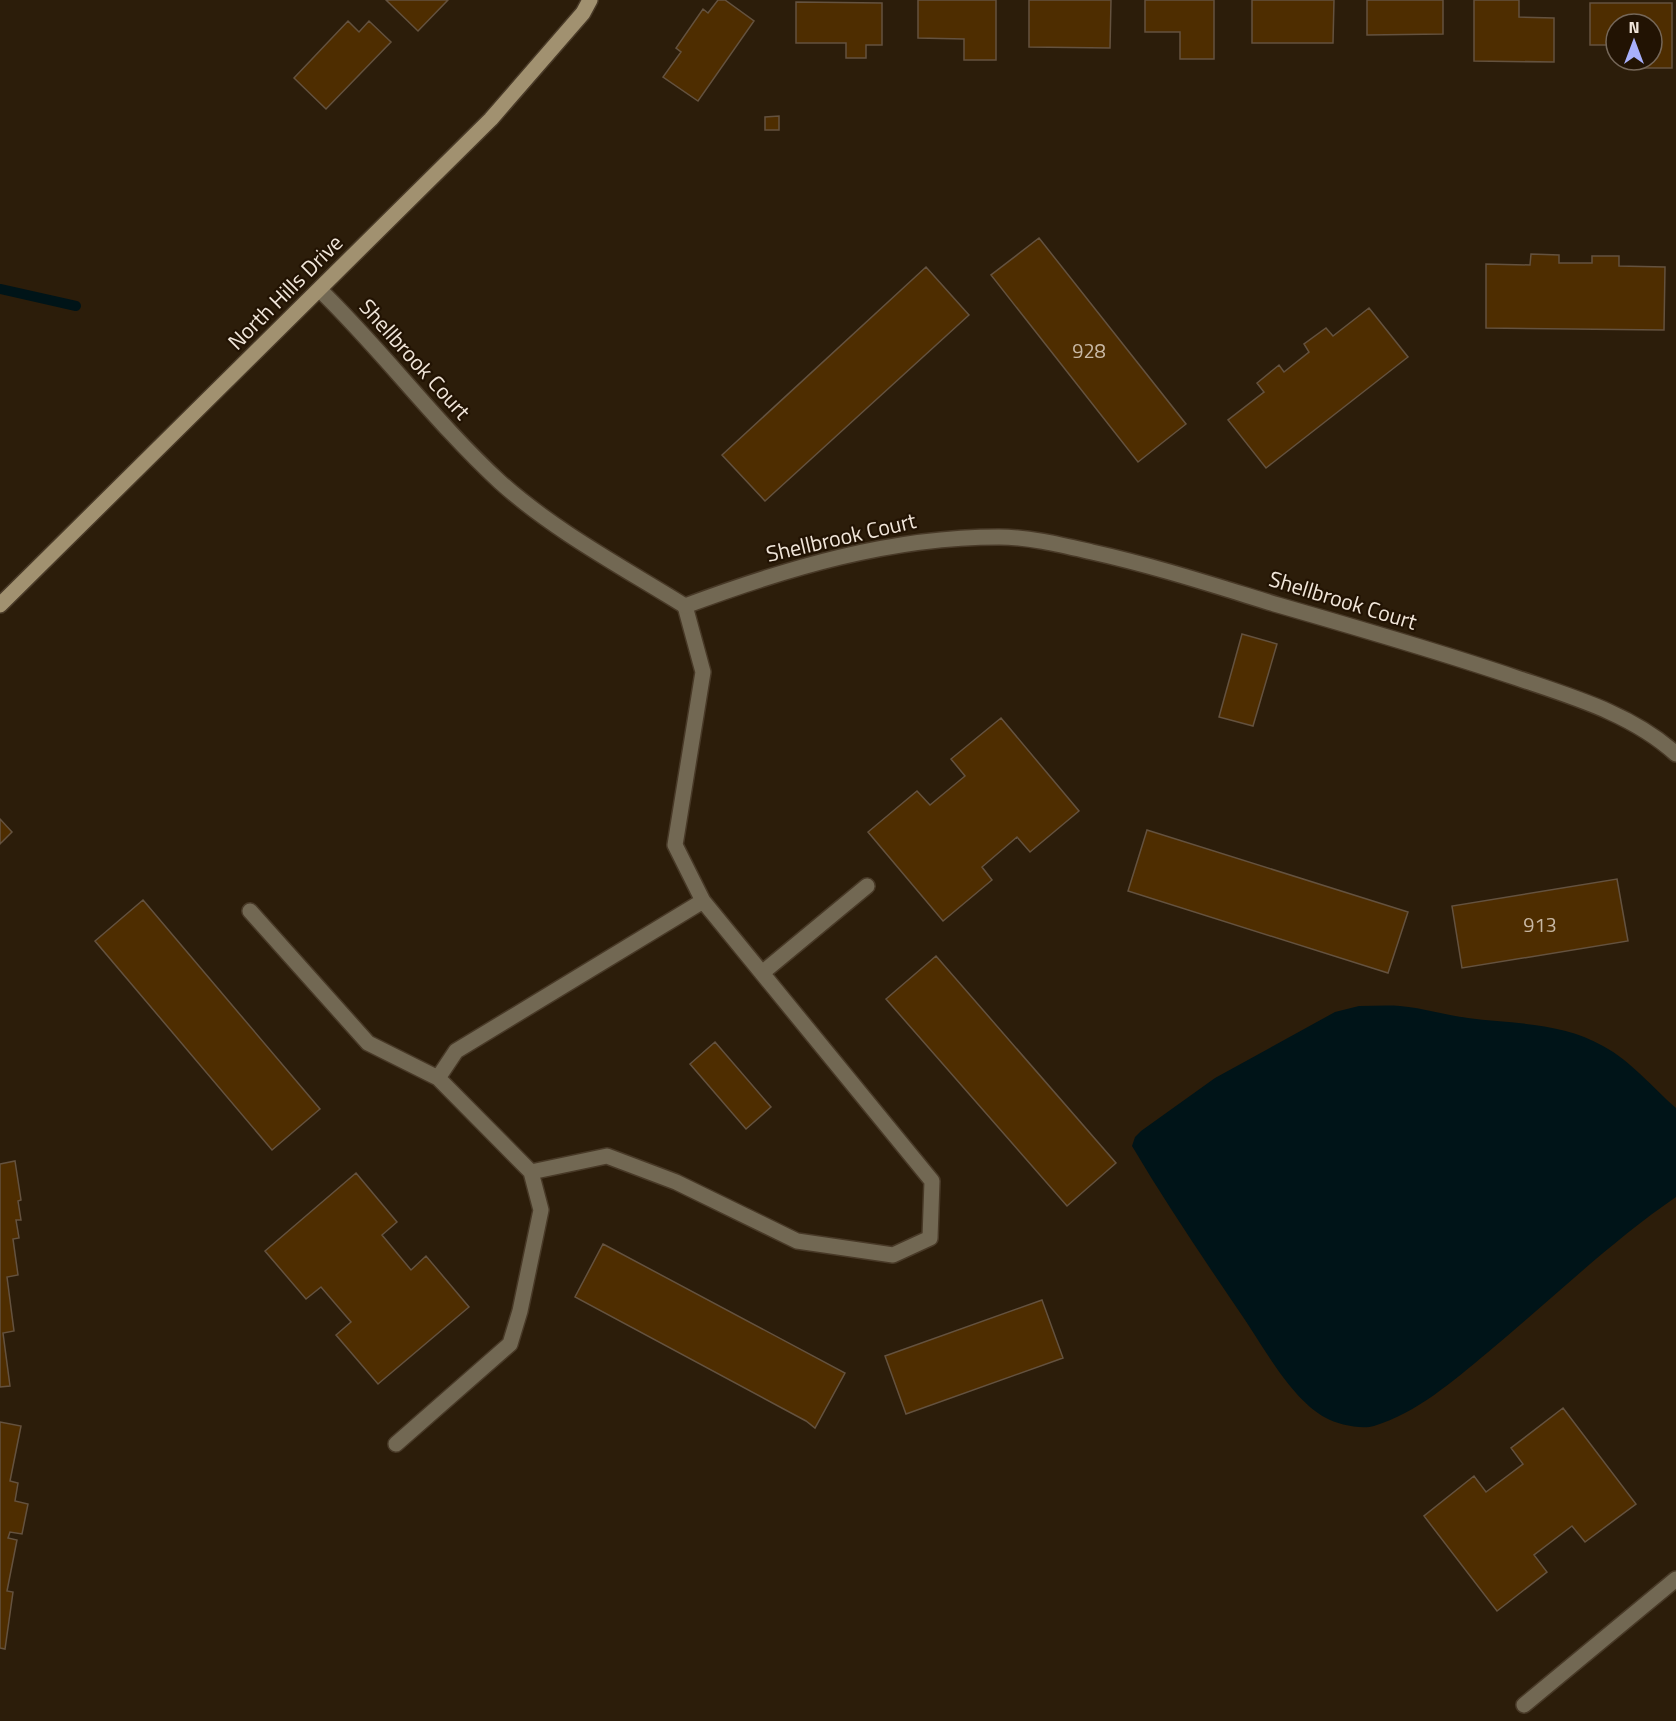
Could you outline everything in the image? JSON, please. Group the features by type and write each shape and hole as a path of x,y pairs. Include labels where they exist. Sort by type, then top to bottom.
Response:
{"main road":[{"name":"North Hills Drive","path":"0,605 491,119 583,13 590,0"}],"street":[{"name":"Shellbrook Court","path":"320,290 349,318 440,422 501,483 543,516 685,606 754,580 890,545 947,538 1003,537 1061,545 1150,566 1454,657 1609,711 1660,739 1676,754"},
{"path":"531,1172 606,1155 676,1182 797,1241 893,1255 930,1238 932,1181 703,901 675,845 703,672 685,606"},
{"path":"762,973 867,886"},
{"path":"438,1078 456,1051 703,901"},
{"path":"250,911 368,1043 438,1078 531,1172 542,1210 520,1311 510,1344 396,1444"},
{"path":"1524,1706 1676,1579"}],"shaded area":[{"path":"1359,1006 1409,1007 1468,1018 1537,1025 1571,1032 1613,1052 1676,1108 1676,1197 1627,1233 1487,1353 1434,1395 1390,1420 1363,1427 1343,1424 1326,1418 1313,1410 1290,1386 1186,1233 1132,1146 1135,1137 1141,1131 1215,1078 1335,1012"}],"building":[{"path":"386,0 448,0 418,31"},
{"path":"718,0 725,0 754,21 698,101 663,77 681,52 676,48 703,9 708,13"},
{"path":"918,0 996,0 996,60 964,60 964,39 918,38"},
{"path":"1029,0 1111,0 1110,48 1029,47"},
{"path":"1145,0 1214,0 1214,59 1180,59 1180,32 1145,32"},
{"path":"1252,0 1334,0 1333,43 1252,43"},
{"path":"1367,0 1443,0 1443,34 1367,35"},
{"path":"1474,0 1519,0 1519,17 1554,18 1554,62 1474,61"},
{"path":"796,2 882,3 882,45 866,45 866,58 846,58 846,43 796,43"},
{"path":"1590,3 1672,3 1672,68 1664,68 1664,12 1604,12 1604,45 1590,45"},
{"path":"348,21 359,32 369,21 391,42 326,109 294,78"},
{"path":"779,116 779,130 765,130 765,117"},
{"path":"1039,238 1186,424 1138,462 991,275"},
{"path":"1531,254 1559,255 1559,263 1592,263 1592,256 1619,256 1619,266 1665,267 1664,330 1486,328 1486,264 1530,265"},
{"path":"926,267 969,315 765,501 722,455"},
{"path":"1369,308 1408,357 1266,468 1228,420 1264,392 1257,383 1279,365 1284,372 1309,352 1304,344 1326,328 1333,336"},
{"path":"1242,634 1277,644 1253,726 1219,717"},
{"path":"1001,718 1079,811 1030,852 1017,837 982,867 992,880 943,921 868,832 917,791 930,805 965,776 951,759"},
{"path":"0,819 12,832 0,844"},
{"path":"1147,830 1408,912 1388,973 1128,891"},
{"path":"1617,879 1628,941 1462,968 1452,906"},
{"path":"143,900 320,1109 272,1150 95,941"},
{"path":"936,956 1116,1163 1067,1206 886,999"},
{"path":"715,1042 771,1107 746,1129 690,1064"},
{"path":"15,1161 21,1200 18,1201 21,1220 16,1220 19,1238 13,1239 18,1275 7,1277 14,1331 3,1333 10,1386 0,1387 0,1164"},
{"path":"356,1173 397,1222 382,1235 411,1270 426,1256 469,1307 378,1384 336,1335 351,1322 321,1287 306,1299 265,1251"},
{"path":"603,1244 845,1373 815,1428 806,1421 575,1297"},
{"path":"1042,1300 1063,1358 906,1414 885,1356"},
{"path":"1563,1408 1636,1504 1585,1542 1572,1526 1534,1555 1547,1572 1497,1611 1424,1516 1474,1476 1486,1492 1523,1464 1511,1448"},
{"path":"0,1422 21,1426 10,1481 18,1483 15,1501 28,1504 22,1534 10,1532 8,1538 17,1540 7,1591 13,1592 5,1649 0,1648"}],"waterway":[{"path":"0,289 76,306"}]}
